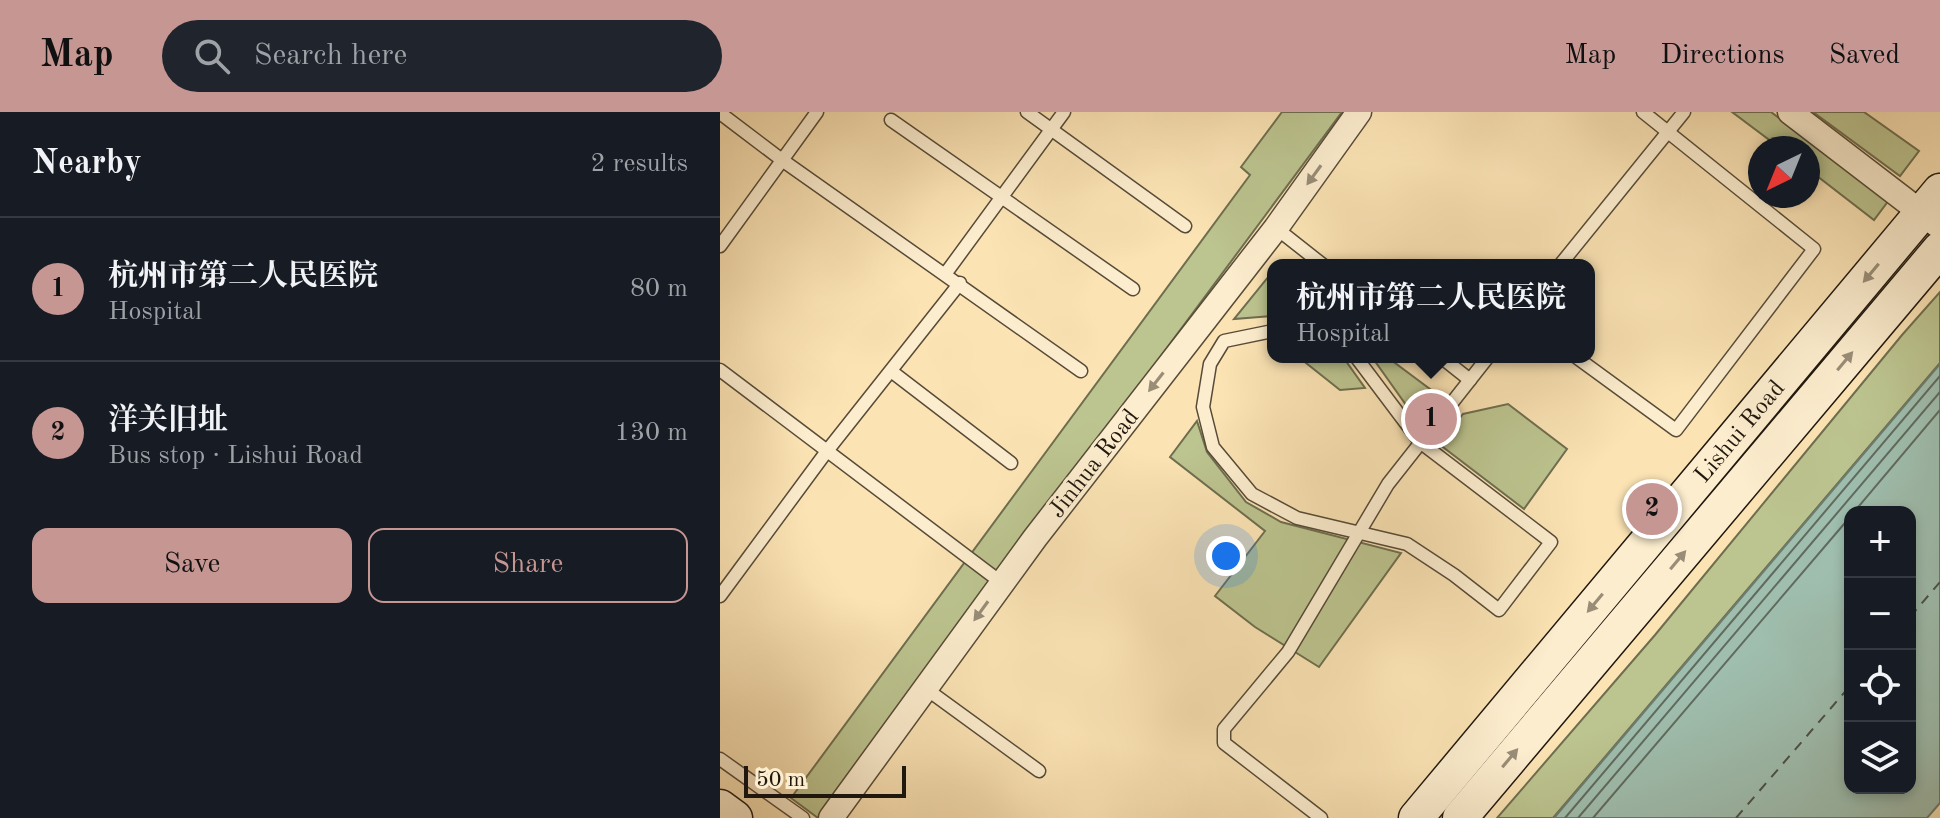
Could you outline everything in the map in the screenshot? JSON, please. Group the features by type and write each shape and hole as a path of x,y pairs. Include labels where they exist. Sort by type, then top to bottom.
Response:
{"main road":[{"name":"Lishui Road","path":"1416,818 1934,210"},
{"name":"Lishui Road","path":"1460,818 1940,249"},
{"path":"720,807 735,818"}],"street":[{"name":"Jinhua Road","path":"831,818 1002,583 1276,228 1359,112"},
{"path":"1790,112 1934,210"}],"lane":[{"path":"720,246 817,112"},
{"path":"1027,112 1185,226"},
{"path":"946,273 1064,112"},
{"path":"1584,363 1676,430 1814,249 1643,112"},
{"path":"1565,259 1684,112"},
{"path":"720,113 1081,371"},
{"path":"891,120 1133,289"},
{"path":"1276,228 1315,259"},
{"path":"720,596 827,451 960,283"},
{"path":"1267,332 1224,341 1210,364 1203,407 1213,447 1252,494 1297,518 1407,544 1499,610 1551,542 1420,442 1361,363"},
{"path":"1449,363 1470,380"},
{"path":"1321,818 1224,743 1224,729 1288,652 1388,484 1483,363"},
{"path":"720,370 1002,583"},
{"path":"891,371 1011,463"},
{"path":"925,688 1039,771"},
{"path":"720,759 803,818"}],"green space":[{"path":"1282,112 1342,112 818,818 791,798 1250,175 1241,167"},
{"path":"1732,112 1771,112 1803,136 1764,136"},
{"path":"1813,112 1864,112 1919,151 1900,176"},
{"path":"1820,149 1889,200 1874,220 1820,178"},
{"path":"1267,278 1267,316 1234,319"},
{"path":"1940,292 1940,363 1553,818 1497,818 1655,635"},
{"path":"1306,363 1347,363 1365,388 1340,390"},
{"path":"1376,363 1395,363 1442,398 1421,426"},
{"path":"1508,404 1567,449 1524,509 1439,444 1463,414"},
{"path":"1197,421 1207,452 1246,502 1281,522 1401,553 1319,667 1255,627 1215,596 1265,531 1170,457"}],"water":[{"path":"1940,364 1940,803 1927,818 1554,818"}],"ferry route":[{"path":"1916,610 1940,582"},
{"path":"1736,818 1844,693"}],"place":[{"name":"杭州市第二人民医院","path":"1431,419"},
{"name":"洋关旧址","path":"1652,509"}]}
